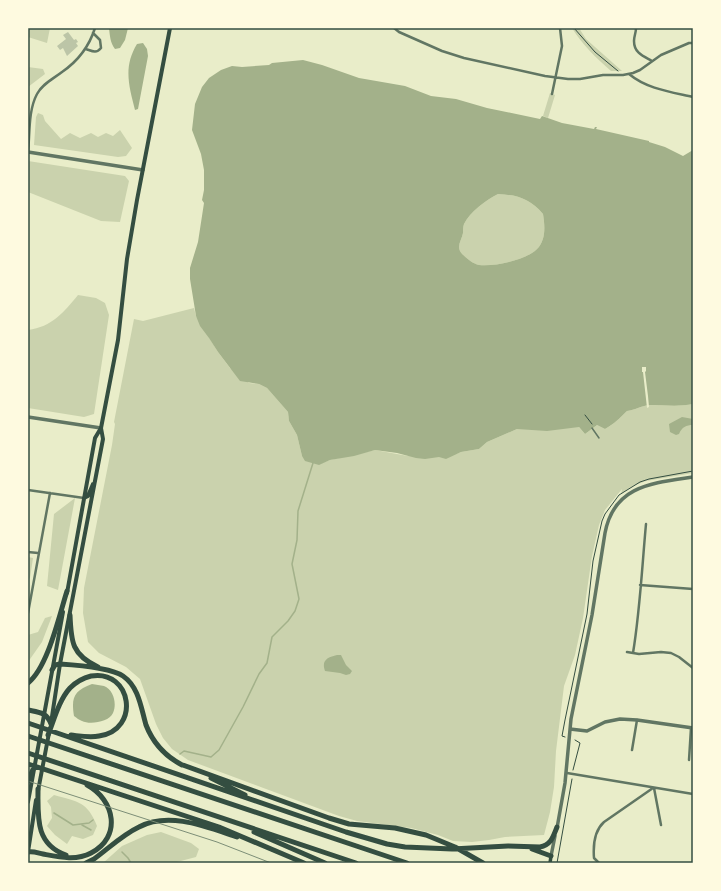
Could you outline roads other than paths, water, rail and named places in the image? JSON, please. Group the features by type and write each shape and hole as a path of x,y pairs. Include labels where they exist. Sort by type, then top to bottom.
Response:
{"highway":[{"path":"28,683 36,676 43,663 67,591"},
{"path":"70,615 71,633 76,650 85,660 106,671"},
{"path":"52,670 56,665 60,664 106,671 122,676 131,684 139,700 152,738 166,754 180,764 266,805"},
{"path":"48,735 66,693 78,681 92,676 103,676 111,679 120,686 126,696 127,710 123,721 115,730 104,735 94,737 61,734"},
{"path":"28,710 44,713 48,717 50,724"},
{"path":"28,723 266,805 387,844 422,848 540,847 547,845 552,839 557,827"},
{"path":"28,736 407,863"},
{"path":"28,753 356,863"},
{"path":"28,764 219,828 304,863"},
{"path":"180,764 349,824 395,828 426,835 455,847 483,863"},
{"path":"28,781 34,767"},
{"path":"28,852 71,858 85,856 98,849 107,837 111,825 108,805 101,795 71,778"},
{"path":"38,789 39,824 46,841 52,848 61,853 71,856 85,856"},
{"path":"223,819 325,863"},
{"path":"86,863 94,859 137,828 162,820 204,827 275,851"},
{"path":"527,847 552,856"},
{"path":"366,850 394,863"}],"main road":[{"path":"28,802 95,438 101,428 118,340 127,259 170,28"},
{"path":"28,852 60,664 103,439 101,428"},
{"path":"84,498 88,496 96,479"},
{"path":"84,498 87,500 90,510"},
{"path":"550,863 552,856"}],"street":[{"path":"95,28 86,49 76,60 39,90 33,102 29,129 28,152 143,170"},
{"path":"394,28 399,32 434,48 464,58 545,76 580,79 603,75 629,74 640,70 661,54 674,48 693,43"},
{"path":"552,94 557,77 562,46 560,28"},
{"path":"636,28 634,41 635,49 638,53 652,61"},
{"path":"86,49 94,52 101,48 100,40 93,33"},
{"path":"629,74 637,80 651,86 693,97"},
{"path":"28,417 101,428"},
{"path":"552,856 566,773 571,719 592,615 605,533 609,517 620,502 637,489 651,484 693,477"},
{"path":"28,490 84,498"},
{"path":"28,613 50,493"},
{"path":"633,653 639,617 640,585 646,524"},
{"path":"28,552 38,553"},
{"path":"640,585 693,589"},
{"path":"627,652 645,654 661,652 671,653 679,657 693,668"},
{"path":"570,729 587,731 605,722 620,719 692,728 688,760"},
{"path":"632,750 637,720"},
{"path":"566,773 693,794"},
{"path":"599,863 594,858 594,848 599,827 619,811 654,788"},
{"path":"654,788 661,825"}],"lane":[{"path":"593,428 599,438"}],"waterway":[{"path":"180,754 184,751 211,757 219,750 243,707 259,674 267,663 272,637 288,621 295,611 299,599 292,564 297,540 298,511 313,463"},
{"path":"54,813 73,825 89,823 93,820"},
{"path":"82,825 91,830"},
{"path":"122,852 131,863"}],"tram line":[{"path":"28,781 217,842 271,863"}]}
